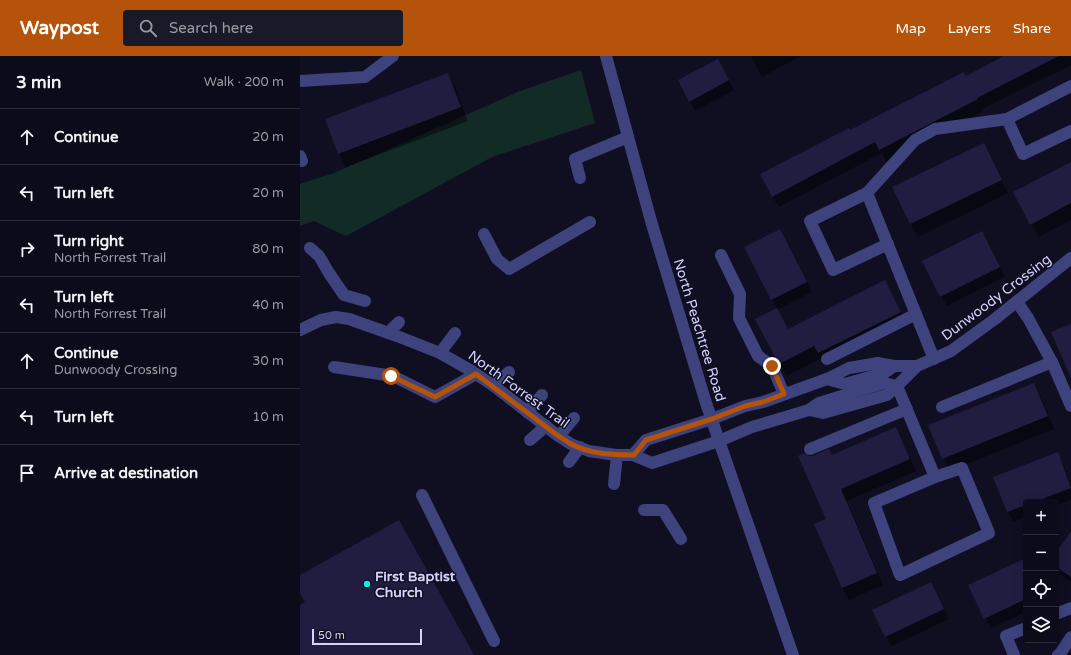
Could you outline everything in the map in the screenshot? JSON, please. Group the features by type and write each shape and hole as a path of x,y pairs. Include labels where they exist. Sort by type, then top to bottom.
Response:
{"street":[{"path":"300,81 365,76 393,56"},
{"name":"North Peachtree Road","path":"606,56 651,221 712,419 791,654"},
{"path":"888,244 833,270 810,221 867,193 915,140 935,129 1007,119 1071,86"},
{"path":"1007,119 1024,154 1071,131"},
{"path":"580,178 575,159 628,137"},
{"path":"867,193 934,359"},
{"path":"484,234 497,260 509,269 590,222"},
{"path":"310,248 320,256 329,273 344,295 365,301"},
{"path":"721,255 740,294 739,318 758,356 772,366 784,394"},
{"name":"Dunwoody Crossing","path":"712,419 745,406 763,402 827,379 845,384 884,373 894,366 917,366 934,359 951,351 1017,302 1071,258"},
{"path":"1017,302 1028,318 1052,362 1071,406"},
{"path":"827,359 916,314"},
{"name":"North Forrest Trail","path":"300,330 321,320 336,317 349,319 388,332 440,353 494,386 571,444 589,451 617,455 634,455 652,463 719,441"},
{"path":"388,332 399,322"},
{"path":"440,353 455,333"},
{"path":"942,407 1052,362"},
{"name":"Dunwoody Crossing","path":"719,441 752,427 809,410 823,413 882,397 887,395 917,366"},
{"path":"334,367 393,376 435,397 476,374"},
{"path":"494,386 509,372"},
{"path":"897,386 935,477"},
{"path":"527,412 542,395"},
{"path":"810,449 907,409"},
{"path":"559,436 574,418"},
{"path":"634,455 646,440 712,419"},
{"path":"530,440 546,426"},
{"path":"569,462 580,447"},
{"path":"614,484 617,455"},
{"path":"962,468 989,533 900,574 874,503 935,477 962,468"},
{"path":"422,495 494,641"},
{"path":"644,510 663,510 681,539"},
{"path":"1059,613 1071,608"},
{"path":"1014,655 1006,636 1023,629"},
{"path":"1058,655 1071,637"}],"green space":[{"path":"581,70 595,123 492,157 346,236 314,221 300,226 300,184 334,173 520,91"}],"building":[{"path":"1004,56 1059,56 879,150 875,142 772,197 760,174 849,128 850,130 964,72 966,76"},
{"path":"718,59 729,80 689,102 678,80"},
{"path":"448,73 461,107 338,154 325,119"},
{"path":"984,143 1002,180 910,224 892,187"},
{"path":"1071,162 1071,203 1030,225 1013,192"},
{"path":"780,229 807,282 771,300 744,247"},
{"path":"982,231 1000,267 940,297 922,261"},
{"path":"885,280 901,312 818,353 814,346 779,364 755,319 777,308 788,329"},
{"path":"1071,324 1071,378 1051,332"},
{"path":"1034,383 1048,416 942,459 928,425"},
{"path":"896,427 910,459 841,489 877,573 842,588 814,524 826,519 798,456 804,453 812,456 829,449 832,455"},
{"path":"1058,452 1071,488 1042,499 1023,499 1023,506 1007,512 993,477"},
{"name":"First Baptist Church","path":"399,520 474,655 300,655 300,605 305,602 300,593 300,575"},
{"path":"1071,531 1071,577 1059,569 1059,549"},
{"path":"1023,559 1023,600 984,619 968,585"},
{"path":"931,582 944,609 885,637 872,610"}],"place":[{"name":"First Baptist Church","path":"367,584"}],"route":[{"path":"391,376 435,397 476,374 571,444 589,451 616,455 634,455 646,440 784,394 772,366"}]}
